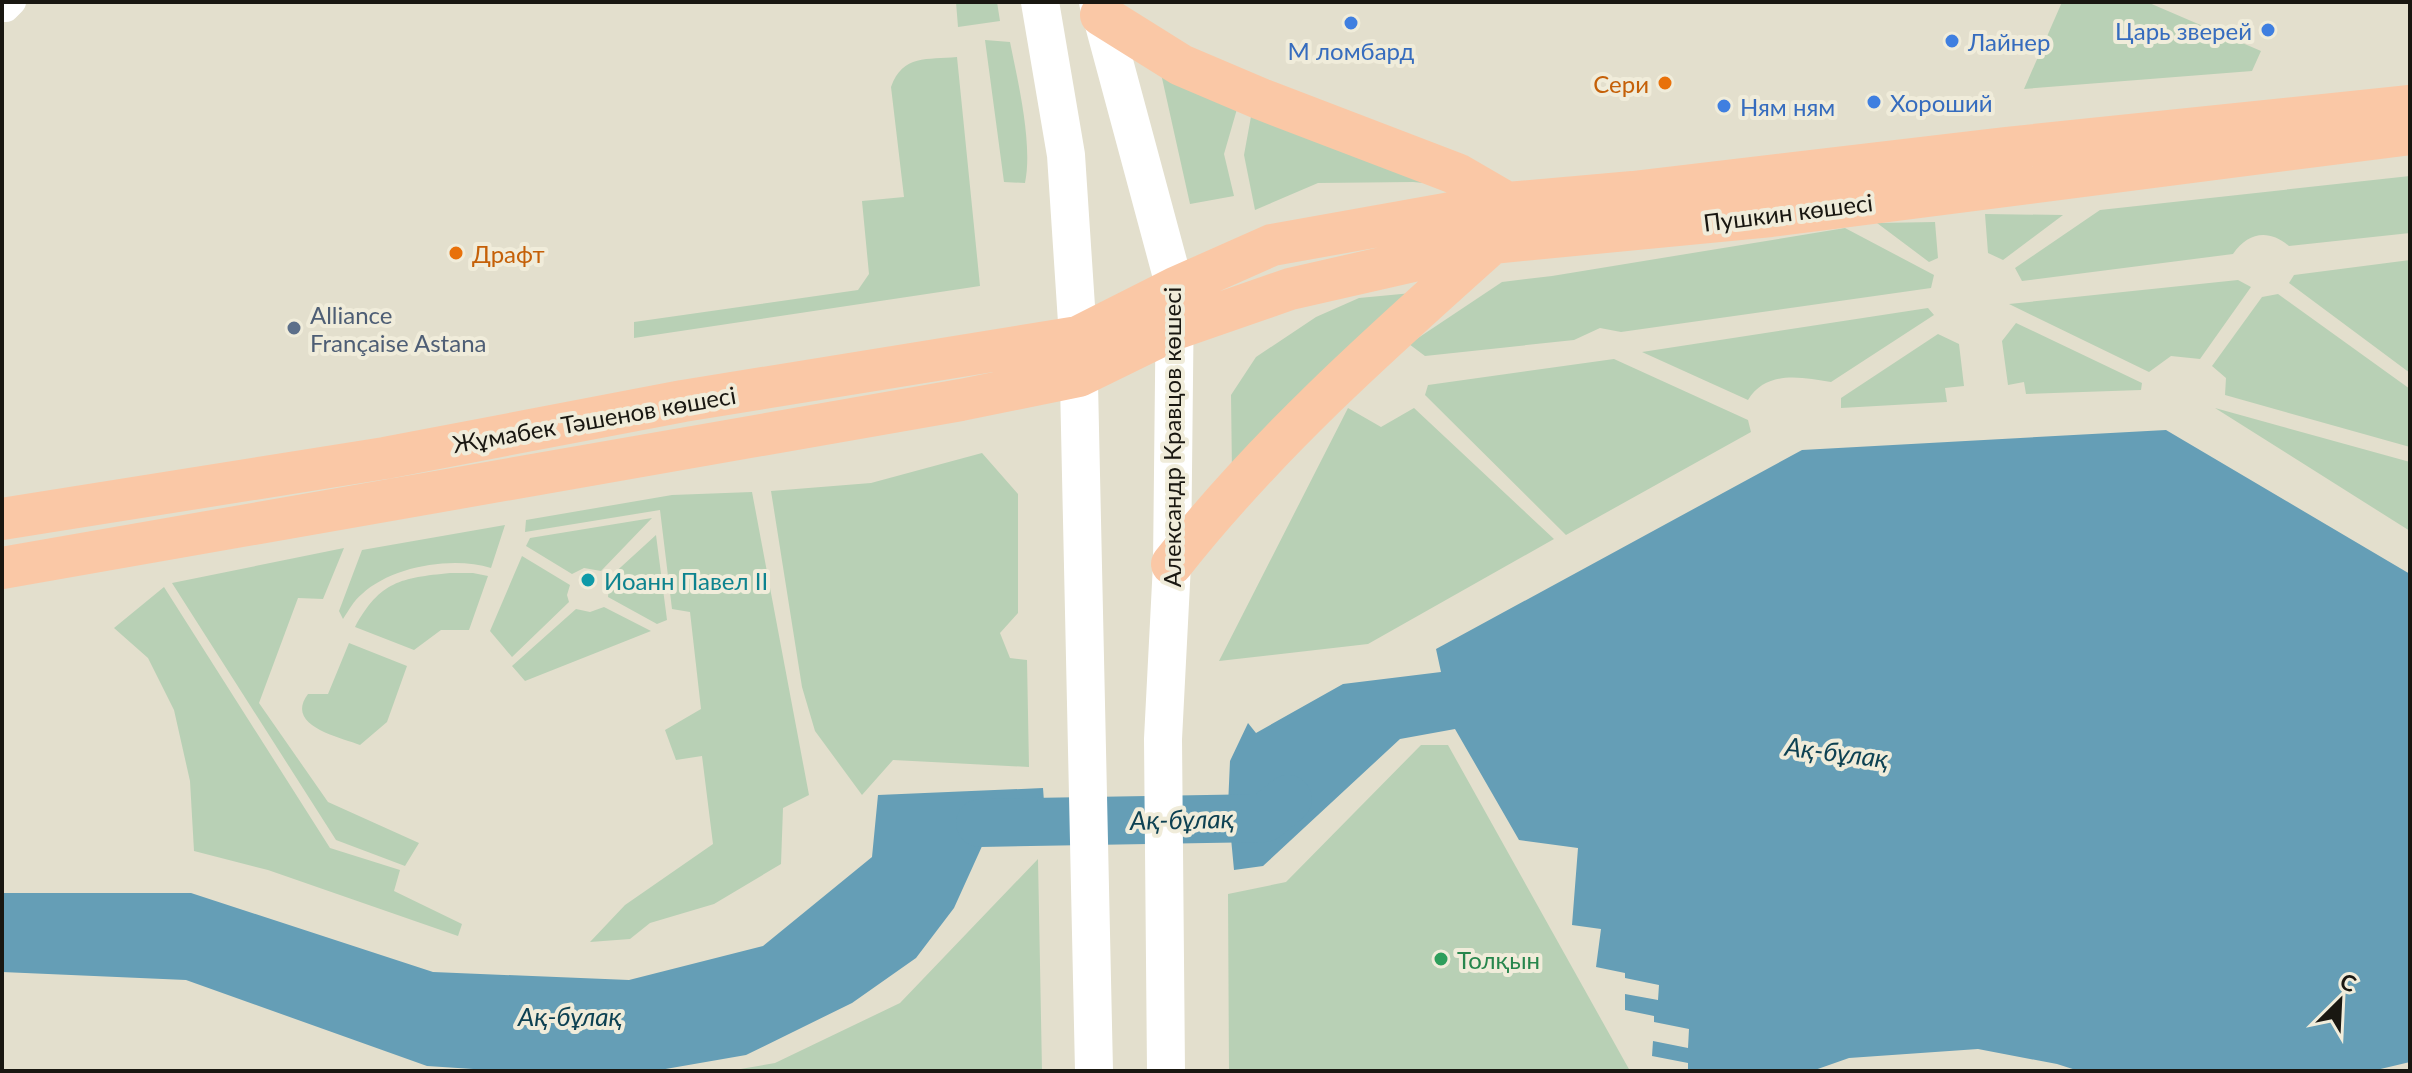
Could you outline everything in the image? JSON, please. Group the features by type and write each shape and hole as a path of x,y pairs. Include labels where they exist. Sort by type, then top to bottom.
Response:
{"main road":[{"path":"1040,2 1066,155 1078,356 1094,1071"},
{"path":"1100,8 1181,65 1457,174 1507,203"},
{"name":"Александр Кравцов көшесі","path":"1100,8 1175,288 1172,564 1163,739 1166,1071"},
{"name":"Пушкин көшесі","path":"1175,288 1272,245 1507,203 1633,192 2005,148 2410,106"},
{"name":"Пушкин көшесі","path":"1175,329 1290,289 1492,243 1771,216 2410,134"},
{"path":"1172,564 1254,467 1406,320 1492,243"},
{"name":"Жұмабек Тәшенов көшесі","path":"2,519 385,458 683,401 1078,356 1175,288"},
{"name":"Жұмабек Тәшенов көшесі","path":"2,568 961,400 1078,356 1175,329"}],"street":[{"path":"2,9 13,2"}],"green space":[{"path":"956,2 997,2 1000,21 958,27"},
{"path":"2062,2 2147,2 2261,51 2252,71 2024,89"},
{"path":"985,40 1010,42 1026,132 1025,183 1004,182"},
{"path":"957,57 980,286 634,338 634,322 858,290 869,274 862,201 904,197 891,87 896,76 909,64 926,59"},
{"path":"1160,69 1237,109 1224,154 1234,196 1190,204"},
{"path":"1252,111 1445,185 1413,182 1318,183 1255,210 1244,155"},
{"path":"2410,176 2410,233 2289,246 2274,237 2259,235 2245,241 2233,254 2022,281 2015,268 2100,210"},
{"path":"1985,214 2063,215 2003,260 1988,253"},
{"path":"1935,222 1938,258 1929,262 1877,223"},
{"path":"1845,228 1934,275 1931,288 1621,332 1600,328 1574,340 1425,356 1409,344 1502,282"},
{"path":"2410,260 2410,373 2289,283 2294,275"},
{"path":"2238,280 2251,287 2200,359 2171,356 2149,372 2009,304"},
{"path":"1412,293 1232,473 1231,395 1256,357 1316,317 1359,298"},
{"path":"2278,294 2410,389 2410,447 2225,395 2226,378 2212,366 2262,297"},
{"path":"1928,308 1934,315 1831,382 1796,378 1774,380 1756,390 1748,400 1642,352"},
{"path":"2016,323 2142,383 2141,390 2026,394 2024,382 2008,385 2002,341"},
{"path":"1938,334 1959,344 1964,386 1945,388 1947,402 1841,408 1841,398"},
{"path":"1614,359 1748,420 1751,432 1566,535 1425,395 1428,385"},
{"path":"1348,408 1381,427 1414,408 1554,539 1368,644 1219,661"},
{"path":"2215,408 2410,462 2410,531"},
{"path":"982,453 1018,494 1018,613 1000,633 1010,658 1027,660 1029,767 893,760 862,795 815,731 802,687 771,491 871,483"},
{"path":"752,492 809,795 783,808 781,864 714,904 650,923 630,939 590,942 625,905 713,844 702,756 676,760 665,730 701,709 690,612 672,609 660,510 525,532 526,520 672,495"},
{"path":"652,518 601,571 584,568 572,574 526,546 530,538"},
{"path":"505,525 491,568 459,563 406,570 389,576 362,594 343,619 339,611 362,550"},
{"path":"656,535 667,620 657,624 608,597 610,577"},
{"path":"344,548 323,599 298,598 259,703 328,802 419,843 405,866 336,840 172,583"},
{"path":"522,556 570,585 567,595 569,602 512,657 490,631"},
{"path":"450,573 488,576 469,630 441,630 414,650 355,627 383,591 405,580"},
{"path":"164,587 330,848 400,870 394,891 462,924 458,936 268,870 194,851 190,781 174,710 148,658 114,628"},
{"path":"604,607 651,631 525,681 512,666 576,609 590,612"},
{"path":"349,643 407,666 387,722 360,745 328,734 308,722 302,705 308,694 328,694"},
{"path":"1421,745 1448,745 1630,1071 1229,1071 1228,894 1286,882"},
{"path":"1038,859 1042,1071 729,1071 775,1063 900,1003"}],"water":[{"path":"2166,430 2410,574 2410,1062 2372,1071 2079,1071 1978,1049 1849,1058 1812,1071 1688,1071 1688,1063 1652,1056 1653,1041 1688,1048 1689,1029 1654,1022 1654,1016 1625,1010 1625,994 1658,1000 1659,985 1625,978 1625,973 1596,967 1601,929 1572,925 1578,848 1519,840 1455,729 1400,739 1263,866 1234,870 1228,806 1230,761 1248,723 1256,733 1343,684 1441,672 1436,649 1802,450"},
{"path":"1043,788 1047,843 983,844 954,908 916,958 852,1003 746,1055 654,1071 504,1071 427,1066 186,980 2,972 2,893 191,893 433,972 629,980 763,946 872,857 878,795"}],"waterway":[{"name":"Ақ-бұлақ","path":"980,823 1265,818 1288,799"}],"place":[{"name":"М ломбард","path":"1351,23"},
{"name":"Царь зверей","path":"2268,30"},
{"name":"Лайнер","path":"1952,41"},
{"name":"Сери","path":"1665,83"},
{"name":"Хороший","path":"1874,102"},
{"name":"Ням ням","path":"1724,106"},
{"name":"Драфт","path":"456,253"},
{"name":"Alliance Française Astana","path":"294,328"},
{"name":"Иоанн Павел II","path":"588,580"},
{"name":"Толқын","path":"1441,959"}]}
